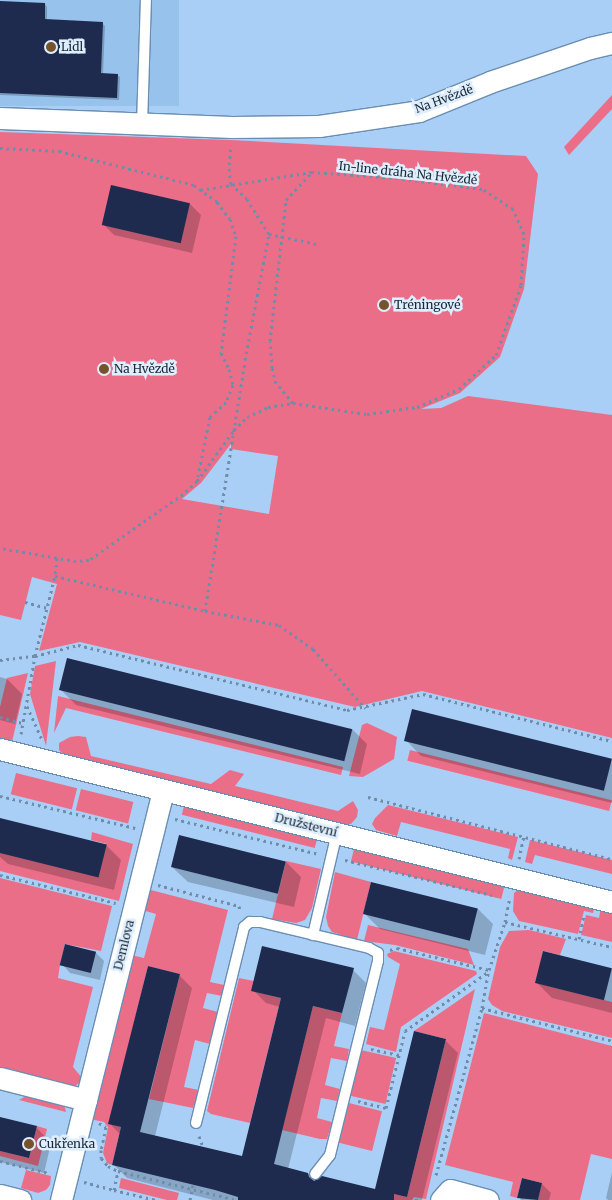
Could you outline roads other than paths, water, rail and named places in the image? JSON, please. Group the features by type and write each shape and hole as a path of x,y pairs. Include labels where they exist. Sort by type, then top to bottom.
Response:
{"street":[{"name":"Na Hvězdě","path":"0,118 232,128 320,126 418,110 490,82 590,48 612,43"},
{"name":"Družstevní","path":"9,751 612,902"},
{"name":"Demlova","path":"61,1200 163,790"},
{"path":"0,1078 86,1100"},
{"path":"438,1191 450,1190 488,1200"}],"lane":[{"path":"142,125 146,0"},
{"path":"314,935 337,833"},
{"path":"196,1123 244,927 250,922 260,922 369,948 378,953 345,1098 330,1155 315,1174"}],"place":[{"name":"Lidl","path":"51,47"},
{"name":"Tréningové","path":"384,305"},
{"name":"Na Hvězdě","path":"104,369"},
{"name":"Cukřenka","path":"29,1144"}]}
